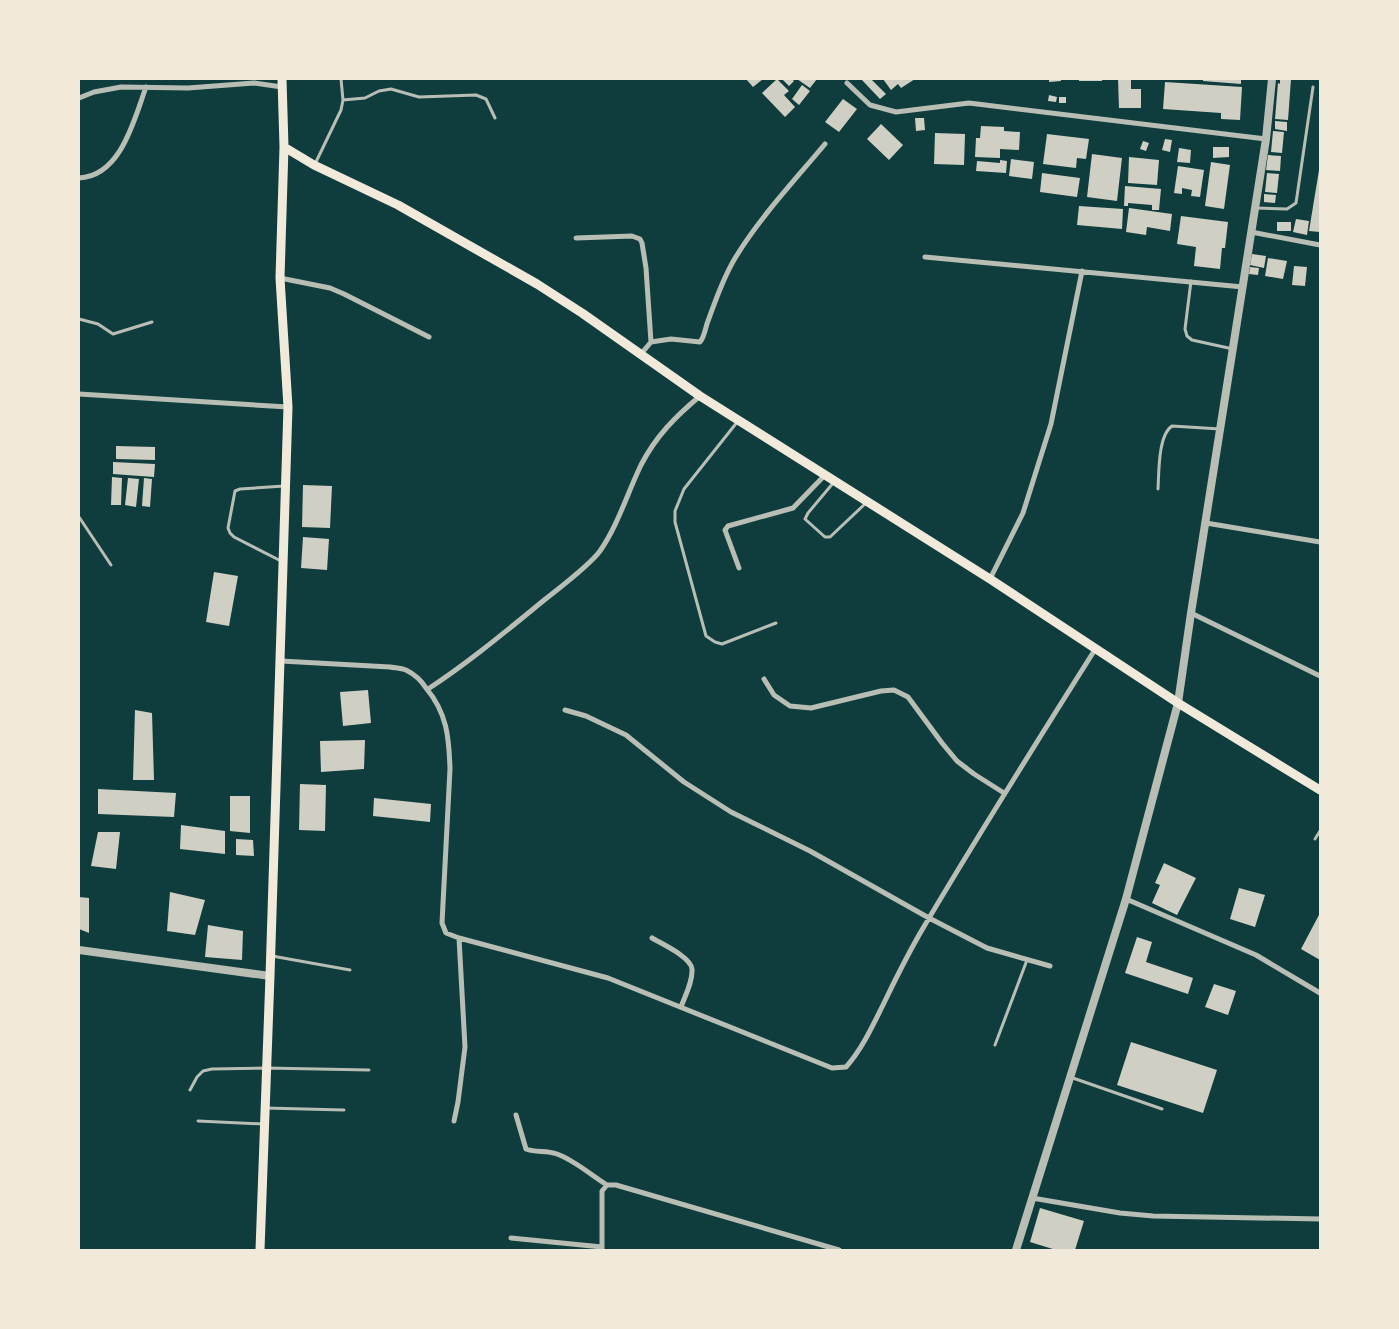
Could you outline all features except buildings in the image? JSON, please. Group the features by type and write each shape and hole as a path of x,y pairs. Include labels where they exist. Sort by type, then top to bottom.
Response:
{"main road":[{"path":"260,1250 288,407 280,278 284,147 282,83"},
{"path":"284,147 314,165 398,205 582,313 700,396 990,579 1178,703 1320,790"}],"street":[{"path":"1016,1250 1126,898 1178,703 1252,232 1266,139 1272,79"},
{"path":"79,98 94,92 121,87 188,88 282,83"},
{"path":"847,83 870,105 896,112 970,103 1266,139"},
{"path":"79,178 97,174 111,162 123,147 146,87"},
{"path":"641,354 651,342 671,339 700,342 737,255 780,198 825,144"},
{"path":"1252,232 1320,245"},
{"path":"576,238 632,236 640,239 646,268 651,342"},
{"path":"925,256 1243,287"},
{"path":"990,579 1023,513 1051,424 1082,271"},
{"path":"280,278 330,288 394,318 429,337"},
{"path":"79,394 288,407"},
{"path":"428,689 457,671 565,583 598,553 612,532 627,495 655,442 674,419 700,396"},
{"path":"739,568 724,530 728,526 793,508 825,475"},
{"path":"1206,523 1320,542"},
{"path":"1191,613 1320,676"},
{"path":"281,660 390,667 405,670 418,678 439,705 446,725 450,769 442,924 446,933 458,938 608,978 832,1068 846,1067 868,1036 905,961 929,918 1004,792 1096,648"},
{"path":"764,679 774,696 790,706 811,708 881,691 894,690 908,697 957,761 1004,792"},
{"path":"565,710 600,722 626,734 684,782 731,812 810,851 929,918 986,948 1050,966"},
{"path":"1126,898 1256,955 1320,992"},
{"path":"454,1121 466,1033 458,938"},
{"path":"652,938 689,960 692,968 691,977 681,1007"},
{"path":"79,950 270,976"},
{"path":"516,1115 526,1149 534,1152 545,1151 558,1154 607,1185 616,1185 839,1250"},
{"path":"511,1238 602,1249 602,1191 607,1185"},
{"path":"1032,1198 1120,1213 1153,1216 1320,1220"}],"lane":[{"path":"314,165 338,119 343,100 342,79"},
{"path":"1255,208 1287,209 1296,203 1313,87"},
{"path":"343,100 366,98 379,91 391,89 419,97 476,95 486,100 495,118"},
{"path":"1191,281 1185,329 1187,336 1192,340 1234,350"},
{"path":"79,319 98,324 113,334 152,322"},
{"path":"739,421 684,489 674,511 676,522 706,636 722,644 776,623"},
{"path":"1158,489 1162,441 1168,429 1172,426 1221,429"},
{"path":"835,481 805,519 825,537 830,537 867,502"},
{"path":"284,562 234,538 228,528 235,490 286,486"},
{"path":"79,517 111,565"},
{"path":"1315,839 1320,831"},
{"path":"271,955 350,970"},
{"path":"995,1044 1027,960"},
{"path":"190,1090 202,1071 212,1069 369,1070"},
{"path":"1070,1077 1162,1109"},
{"path":"265,1108 344,1110"},
{"path":"198,1121 264,1124"}]}
